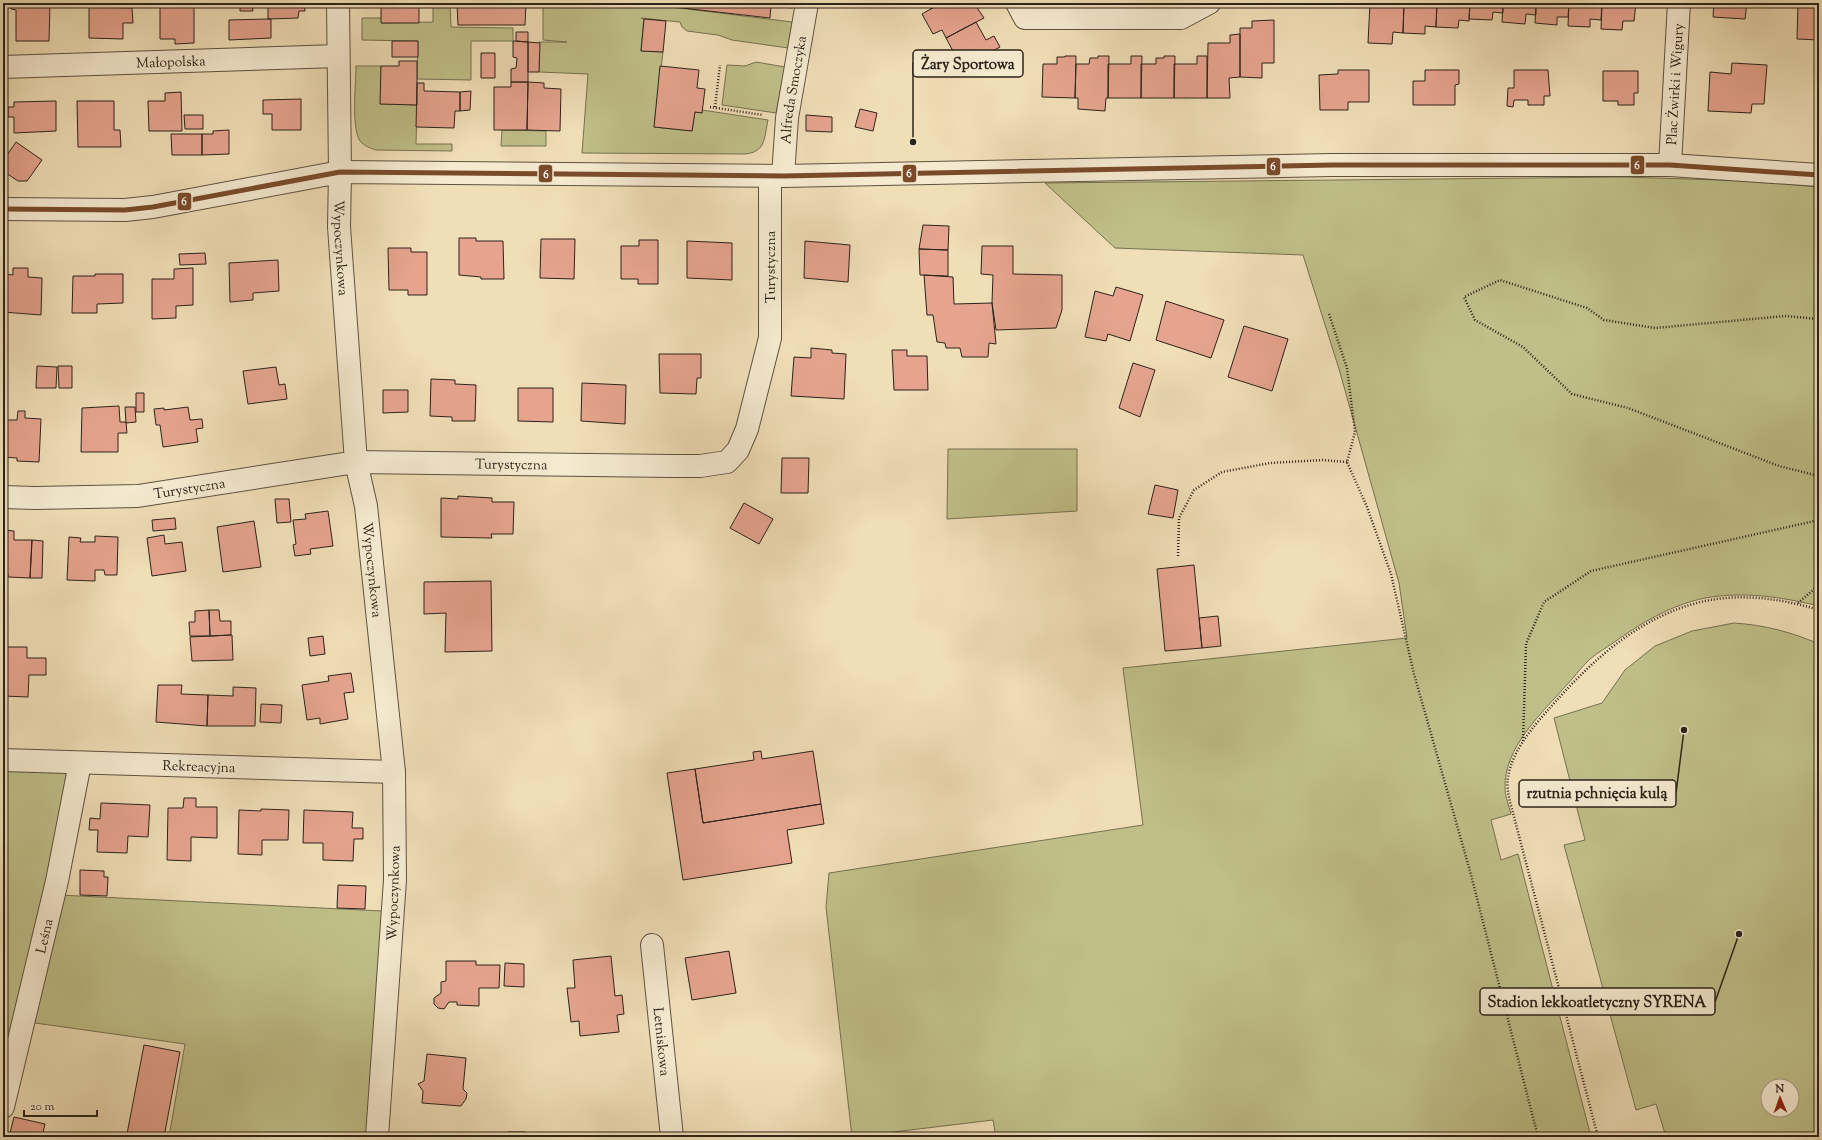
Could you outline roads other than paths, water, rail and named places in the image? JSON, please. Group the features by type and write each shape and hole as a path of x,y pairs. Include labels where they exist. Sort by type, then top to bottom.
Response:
{"street":[{"name":"Wypoczynkowa","path":"338,3 340,172 339,226 356,462 366,506 394,772 395,880 378,1137"},
{"name":"Alfreda Smoczyka","path":"777,176 808,3"},
{"path":"1017,3 1025,18 1120,11 1181,18 1209,3"},
{"name":"Plac Żwirki i Wigury","path":"1670,165 1679,3"},
{"name":"Małopolska","path":"3,67 338,56"},
{"path":"3,209 125,210 146,208 340,172 777,176 1332,165 1670,165 1819,175"},
{"name":"Turystyczna","path":"3,497 138,496 356,462 700,466 727,462 738,450 747,429 770,338 777,176"},
{"name":"Rekreacyjna","path":"3,760 394,772"},
{"name":"Leśna","path":"3,1107 57,881 80,763"},
{"name":"Letniskowa","path":"652,945 672,1137"}],"place":[{"name":"Żary Sportowa","path":"913,142"},
{"name":"rzutnia pchnięcia kulą","path":"1684,730"},
{"name":"Stadion lekkoatletyczny SYRENA","path":"1739,934"}]}
